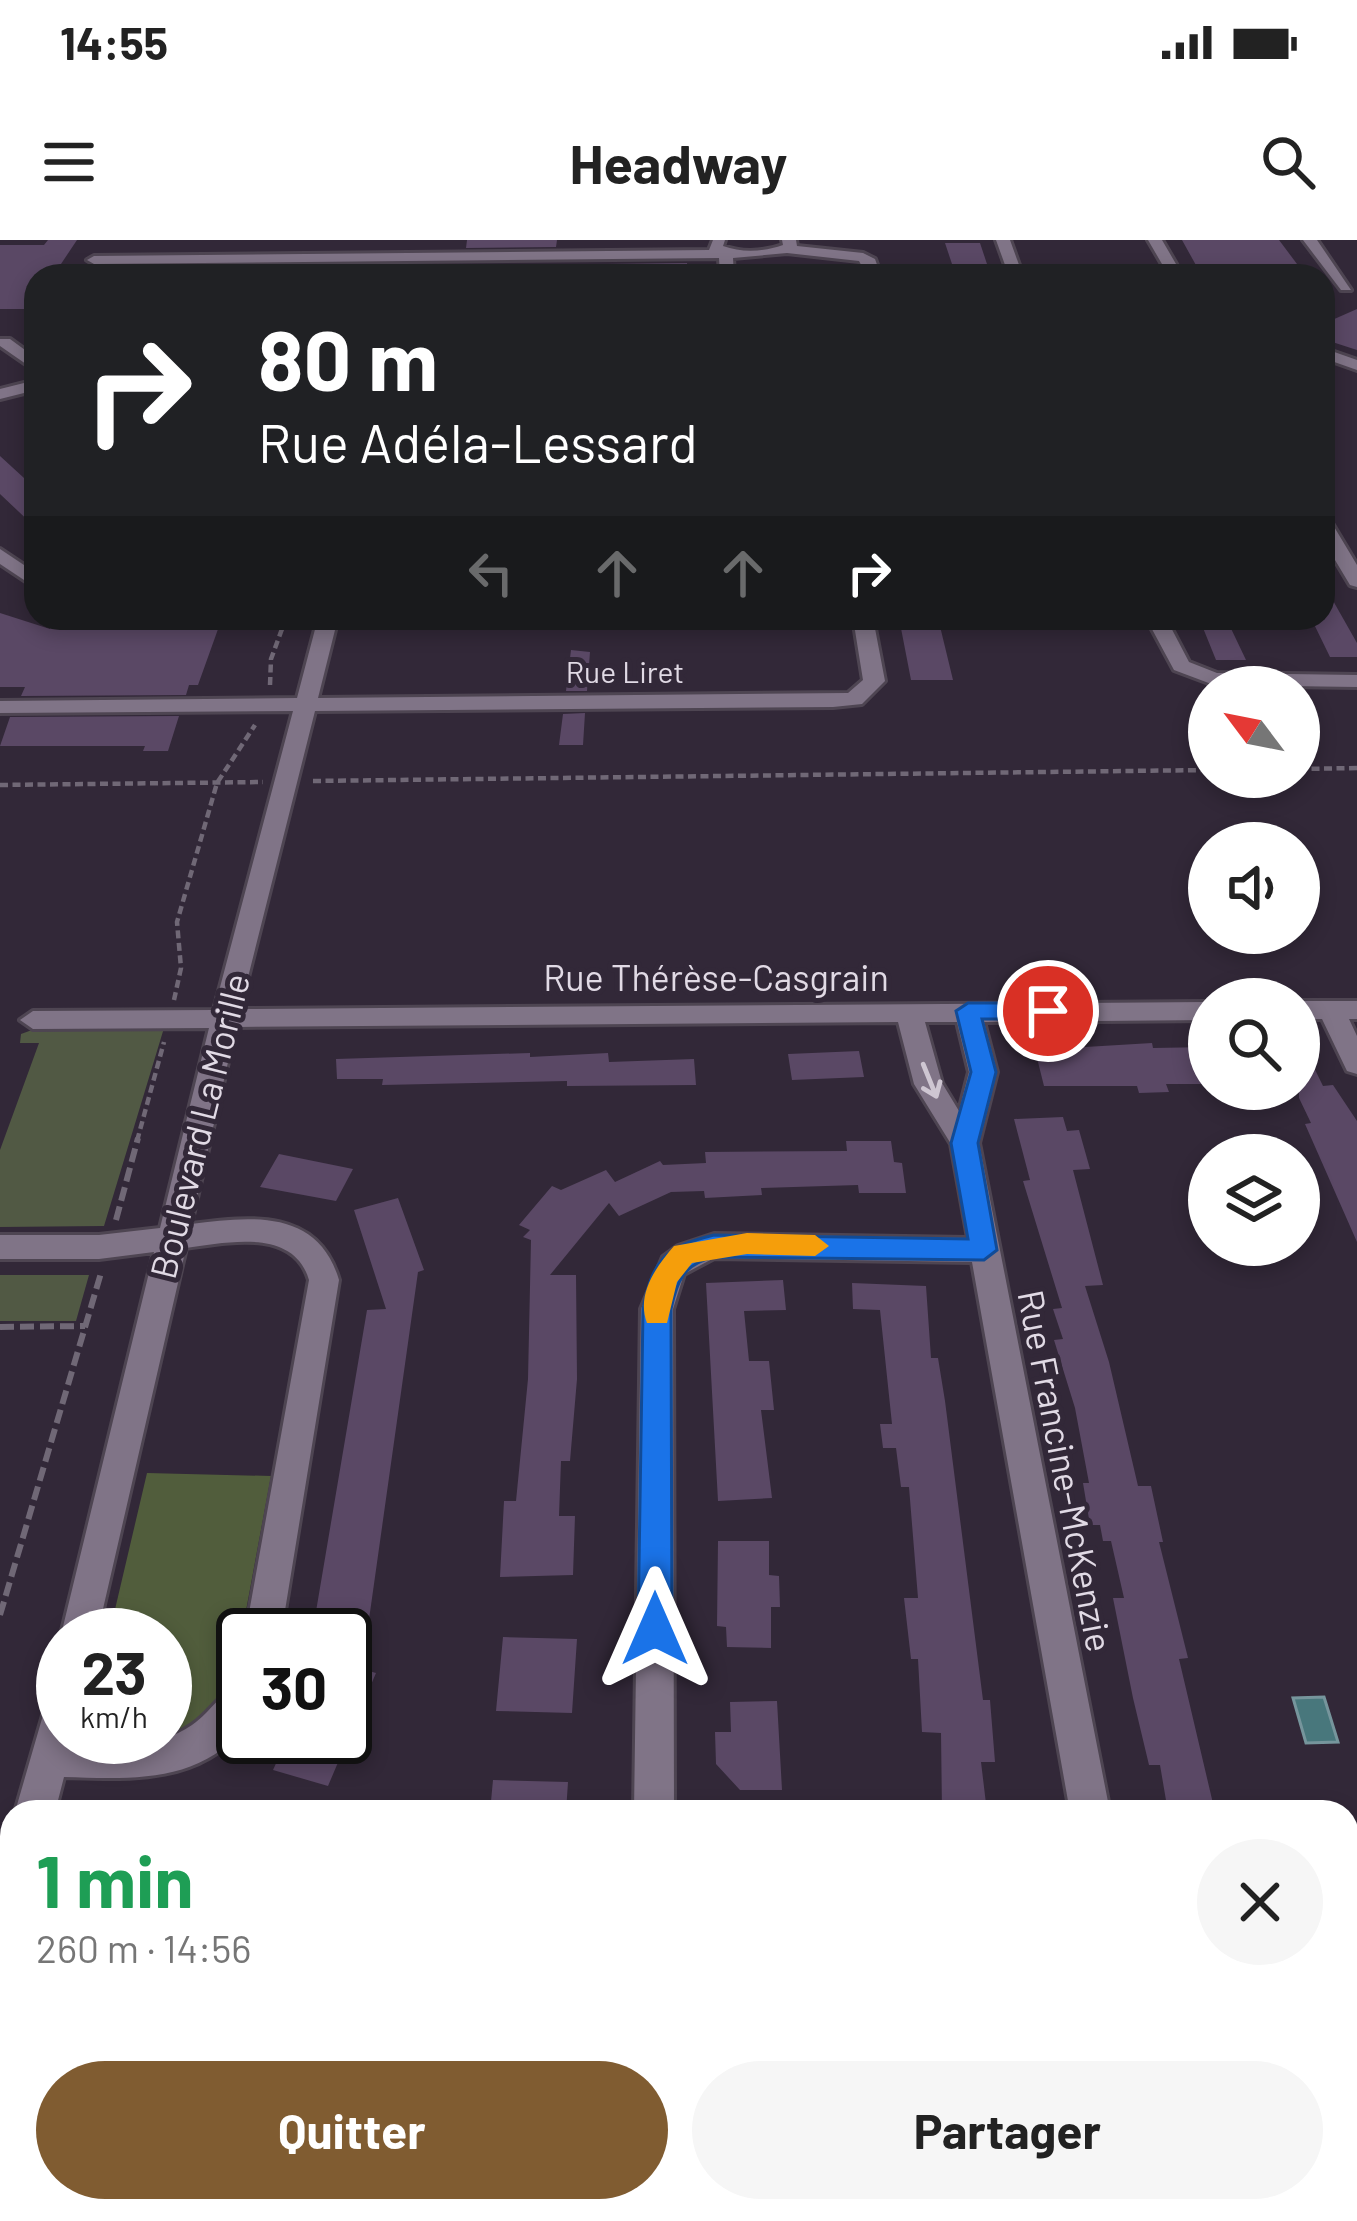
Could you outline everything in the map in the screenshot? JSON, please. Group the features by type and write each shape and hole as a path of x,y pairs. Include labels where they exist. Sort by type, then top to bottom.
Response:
{"street":[{"path":"1310,240 1331,264"},
{"path":"371,264 580,247 788,245 863,257 871,264"},
{"path":"94,260 422,261"},
{"path":"5,342 24,357"},
{"path":"1335,544 1357,581"},
{"name":"Boulevard La Morille","path":"85,1608 225,1018 325,630"},
{"name":"Rue Liret","path":"304,706 854,699 874,681 865,630"},
{"path":"1162,630 1176,659 1195,673 1230,682 1357,681"},
{"path":"0,707 304,706"},
{"path":"1344,1010 1357,1064"},
{"name":"Rue Francine-McKenzie","path":"964,1143 983,1072 968,1011"},
{"name":"Rue Thérèse-Casgrain","path":"33,1020 1188,1011"},
{"name":"Rue Francine-McKenzie","path":"909,1012 928,1084 964,1143 1088,1800"},
{"path":"0,1247 285,1235 305,1245 319,1261 325,1280 268,1608"},
{"path":"654,1800 657,1309 663,1279 684,1253 714,1246 984,1250"},
{"path":"192,1750 216,1732"},
{"path":"38,1800 49,1764"}],"path":[{"path":"0,1615 171,1018 181,968 177,922 217,783 247,742 282,630"},
{"path":"1320,769 1357,768"},
{"path":"0,785 1188,770"},
{"path":"0,1327 85,1326"}],"shaded area":[{"path":"164,1028 104,1226 0,1227 0,1150 39,1043 20,1043 21,1034"},
{"path":"0,1275 89,1275 76,1321 0,1321"},
{"path":"147,1473 271,1476 246,1608 216,1608 216,1707 192,1725 192,1608 115,1608"},
{"path":"1324,1697 1338,1742 1306,1743 1293,1698"}],"building":[{"path":"48,240 77,240 61,264 24,264 24,309 0,309 0,245 44,245"},
{"path":"467,240 557,240 556,247 466,248"},
{"path":"1182,240 1279,240 1297,264 1195,264"},
{"path":"945,243 980,243 987,264 952,264"},
{"path":"1357,309 1357,350 1335,343 1335,319"},
{"path":"0,456 24,478 24,517 0,494"},
{"path":"1335,604 1357,643 1357,657 1330,657 1317,630 1335,630"},
{"path":"0,613 24,621 24,630 218,630 198,685 189,685 186,695 21,696 25,687 0,687"},
{"path":"901,630 941,630 953,680 911,680"},
{"path":"1204,630 1232,630 1246,660 1216,660"},
{"path":"571,650 590,652 587,691 566,691"},
{"path":"585,713 583,745 559,745 563,714"},
{"path":"179,716 168,751 143,751 145,746 0,746 10,717"},
{"path":"1152,1043 1153,1048 1188,1047 1188,1084 1166,1084 1169,1092 1139,1093 1137,1086 1044,1086 1035,1050"},
{"path":"859,1051 864,1077 792,1080 788,1054"},
{"path":"530,1053 530,1057 608,1053 609,1062 694,1059 696,1085 567,1086 567,1081 382,1085 383,1079 337,1079 336,1059"},
{"path":"1320,1080 1323,1086 1333,1085 1357,1121 1357,1242 1320,1158 1320,1134 1309,1134 1305,1124 1311,1123 1305,1110 1320,1110"},
{"path":"1063,1117 1067,1131 1079,1130 1090,1169 1073,1170 1103,1285 1085,1286 1109,1362 1138,1486 1151,1486 1163,1542 1159,1542 1188,1658 1179,1659 1212,1800 1166,1800 1160,1765 1149,1765 1113,1598 1124,1598 1111,1541 1103,1541 1100,1525 1090,1525 1083,1483 1089,1483 1075,1408 1054,1340 1063,1339 1053,1309 1062,1308 1023,1181 1030,1180 1014,1119"},
{"path":"846,1141 891,1141 894,1162 902,1163 906,1193 859,1193 858,1185 761,1188 762,1195 705,1198 704,1191 671,1192 619,1216 609,1203 550,1275 576,1275 577,1379 570,1461 561,1461 559,1516 575,1516 573,1575 500,1577 504,1501 516,1501 528,1379 531,1240 523,1237 530,1230 519,1225 552,1186 561,1190 606,1170 615,1182 660,1161 663,1165 706,1163 705,1152 847,1151"},
{"path":"279,1154 353,1169 336,1201 260,1187"},
{"path":"398,1198 424,1270 418,1272 371,1608 317,1608 367,1310 386,1309 354,1210"},
{"path":"783,1280 786,1310 744,1311 749,1361 769,1361 774,1410 761,1410 772,1498 718,1501 706,1283"},
{"path":"852,1283 926,1286 931,1358 938,1358 945,1401 983,1700 990,1700 995,1762 981,1762 986,1800 942,1800 941,1733 922,1732 918,1659 911,1659 904,1598 918,1598 909,1487 901,1487 896,1448 883,1448 880,1424 892,1424 880,1310 853,1309"},
{"path":"718,1541 769,1541 769,1575 779,1576 780,1607 771,1607 771,1648 727,1647 726,1627 717,1626"},
{"path":"503,1637 577,1639 572,1713 496,1711"},
{"path":"777,1701 782,1790 740,1790 716,1764 715,1732 731,1732 730,1702"},
{"path":"276,1764 337,1764 328,1786 273,1770"},
{"path":"493,1780 568,1782 567,1800 491,1800"}],"slow traffic":[{"path":"657,1315 663,1279 684,1253 747,1244 815,1246"}],"route":[{"path":"655,1629 657,1309 663,1279 684,1253 714,1246 984,1250 964,1143 983,1072 968,1011 1048,1011"}]}
